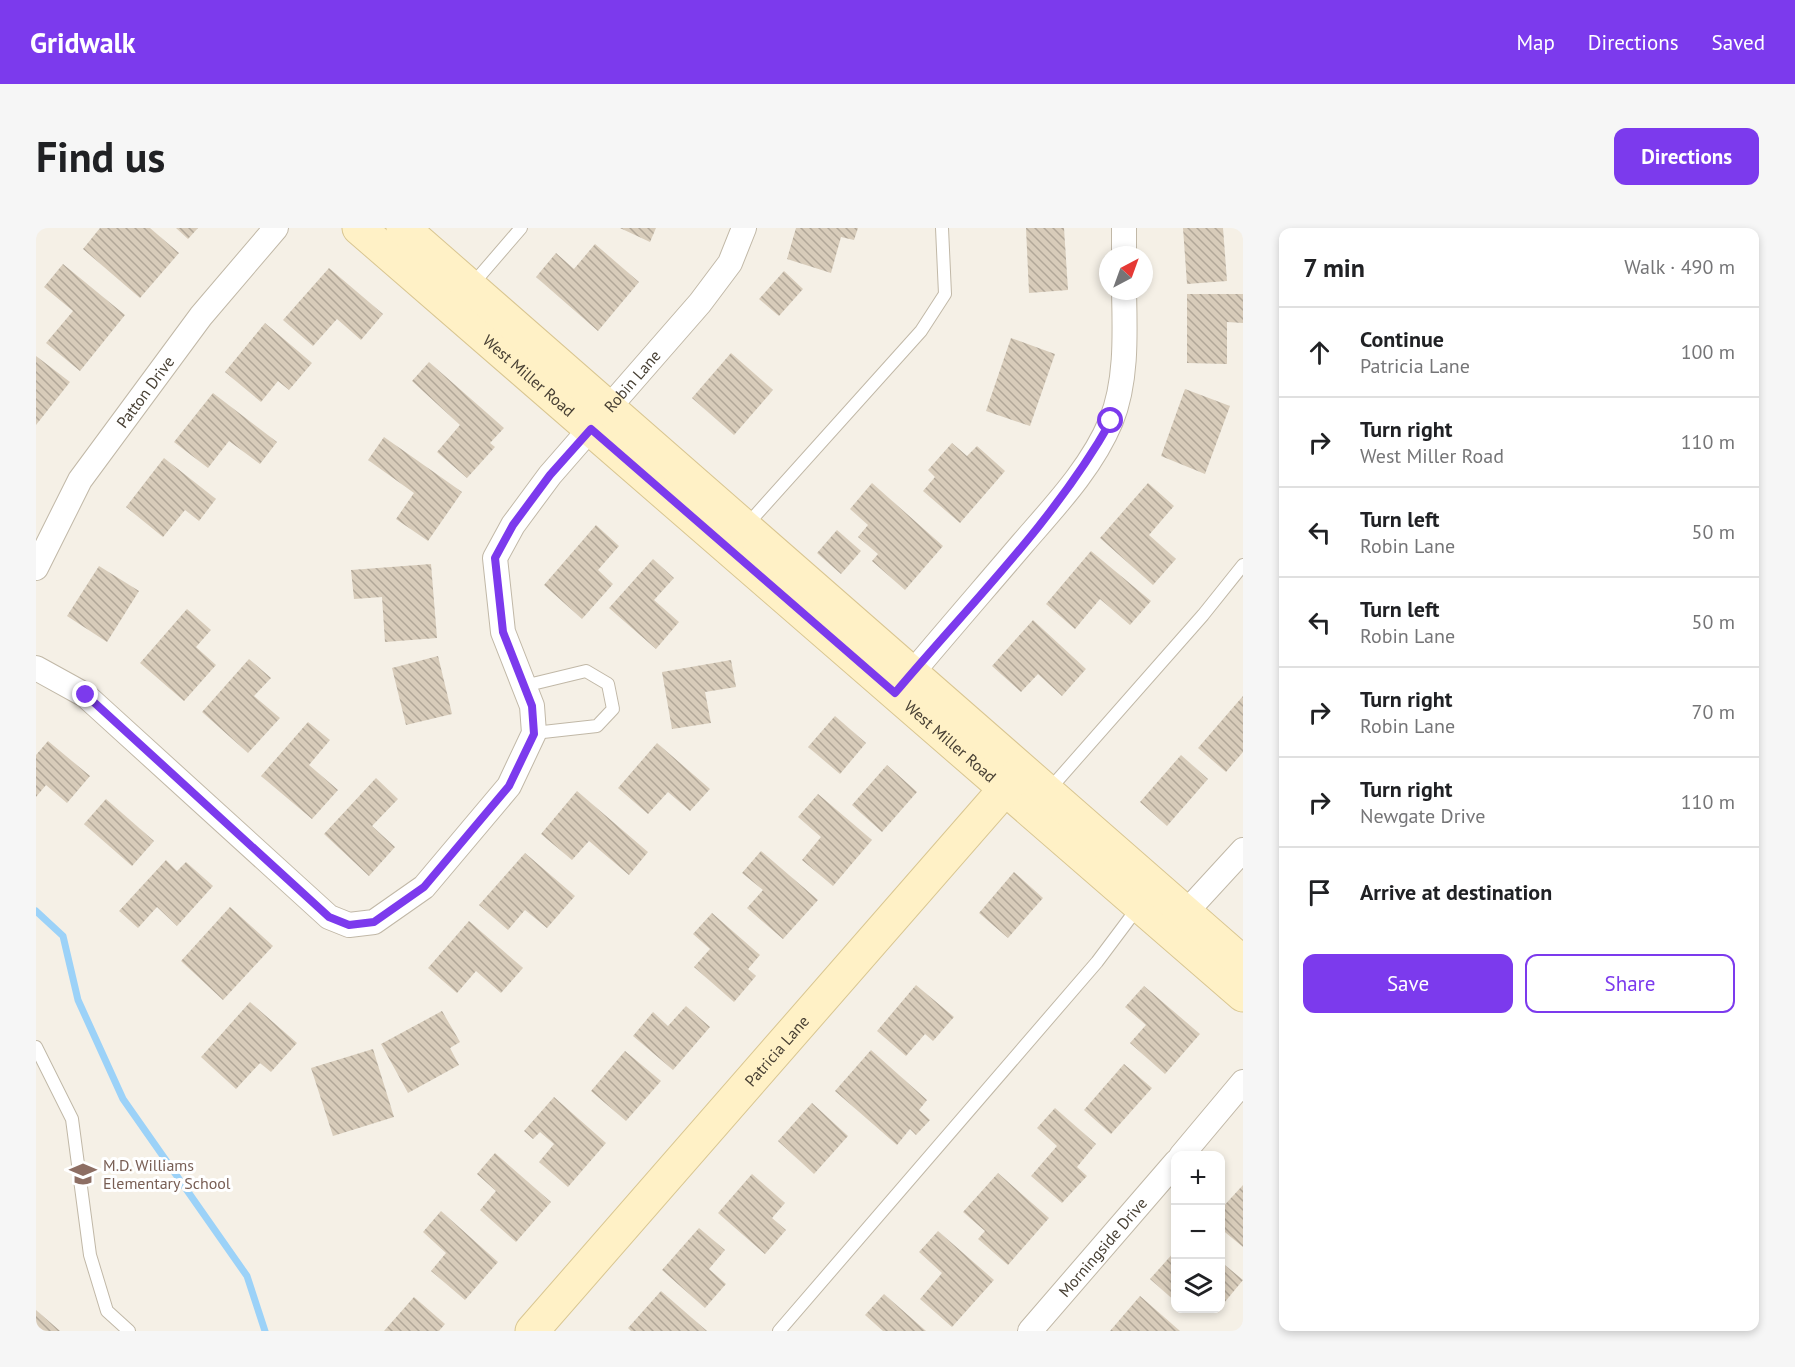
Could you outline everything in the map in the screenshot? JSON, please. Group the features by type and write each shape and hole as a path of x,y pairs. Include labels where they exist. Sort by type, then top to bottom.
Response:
{"main road":[{"name":"West Miller Road","path":"359,228 600,418 745,526 903,683"},
{"name":"West Miller Road","path":"403,228 471,287 600,418 1013,779 1140,905 1177,922 1243,963"},
{"name":"West Miller Road","path":"1013,779 1048,792 1177,922 1243,995"},
{"name":"Patricia Lane","path":"532,1331 1013,779"}],"street":[{"name":"Patton Drive","path":"36,567 80,480 201,316 276,228"},
{"name":"Robin Lane","path":"534,734 532,706 503,632 495,558 519,517 600,418 700,303 730,263 744,228"},
{"path":"1124,228 1124,246"},
{"path":"903,683 1058,502 1091,456 1111,421 1119,391 1125,339 1124,300"},
{"path":"36,668 86,695 329,917 349,925 374,922 424,887 509,786 534,734"},
{"path":"1177,922 1243,850"},
{"path":"1184,1151 1243,1082"},
{"name":"Morningside Drive","path":"1030,1331 1171,1168"}],"lane":[{"path":"471,287 521,228"},
{"path":"745,526 921,331 945,294 942,228"},
{"path":"1048,792 1203,615 1243,565"},
{"path":"524,686 586,671 608,684 613,709 597,726 534,734"},
{"path":"778,1331 1097,962 1140,905"},
{"path":"36,1047 72,1119 90,1255 107,1311 129,1331"}],"building":[{"path":"100,228 150,228 179,253 140,298 83,249"},
{"path":"176,228 198,228 188,239"},
{"path":"620,228 656,228 650,242"},
{"path":"796,228 858,228 854,240 841,237 831,273 787,259"},
{"path":"1026,228 1064,228 1068,290 1029,293"},
{"path":"1183,228 1223,228 1227,281 1187,284"},
{"path":"595,244 639,282 598,331 536,277 556,253 574,269"},
{"path":"63,264 125,315 80,371 46,343 73,311 44,287"},
{"path":"329,268 383,314 361,340 337,319 313,346 283,320"},
{"path":"784,271 803,289 779,316 759,299"},
{"path":"1187,294 1243,294 1243,323 1227,322 1227,364 1187,363"},
{"path":"265,323 312,363 289,390 278,381 261,402 225,372"},
{"path":"1011,338 1055,354 1030,426 986,411"},
{"path":"731,353 773,390 734,435 692,398"},
{"path":"36,356 70,382 36,425"},
{"path":"429,362 504,428 490,443 495,447 467,478 437,452 460,425 412,381"},
{"path":"1185,389 1230,406 1205,474 1161,456"},
{"path":"213,393 277,442 260,464 229,441 208,468 174,442"},
{"path":"384,437 462,492 428,541 396,519 414,493 368,460"},
{"path":"952,443 967,456 977,446 1005,471 960,523 923,491 935,477 928,470"},
{"path":"164,458 216,499 199,521 185,510 163,537 126,507"},
{"path":"872,483 943,546 905,590 872,561 878,554 858,537 868,525 850,509"},
{"path":"1148,483 1174,506 1149,535 1176,559 1153,585 1100,538"},
{"path":"596,525 619,546 598,570 613,584 582,619 544,585"},
{"path":"837,530 861,551 841,574 817,553"},
{"path":"1091,551 1151,601 1130,625 1100,599 1075,629 1046,604"},
{"path":"653,559 674,578 654,600 679,622 656,649 609,608"},
{"path":"431,564 437,638 385,642 382,597 354,599 351,570"},
{"path":"99,566 139,591 107,642 67,616"},
{"path":"187,609 211,630 196,647 216,665 184,701 140,663"},
{"path":"1033,620 1086,669 1062,696 1038,674 1021,692 992,666"},
{"path":"438,656 452,714 406,725 392,668"},
{"path":"249,659 271,678 254,696 280,718 248,753 202,712"},
{"path":"731,660 736,687 705,692 711,723 672,729 662,672"},
{"path":"1243,696 1243,752 1226,772 1198,748"},
{"path":"835,716 866,743 840,774 808,747"},
{"path":"308,722 330,740 309,765 338,790 312,819 261,776"},
{"path":"48,741 90,776 67,803 46,785 36,797 36,755"},
{"path":"657,743 710,789 690,811 668,792 648,814 618,788"},
{"path":"1181,755 1208,779 1167,826 1140,802"},
{"path":"887,765 917,792 882,832 852,805"},
{"path":"376,778 398,799 372,826 395,847 369,876 324,834"},
{"path":"577,791 648,852 629,875 589,841 572,860 541,834"},
{"path":"818,794 872,840 833,886 802,860 821,837 798,817"},
{"path":"106,799 154,841 132,866 84,824"},
{"path":"761,851 818,900 783,939 747,908 763,890 742,873"},
{"path":"525,853 575,896 547,928 525,910 508,930 479,905"},
{"path":"166,860 177,871 186,862 213,886 177,926 157,907 138,928 119,911"},
{"path":"1014,872 1043,898 1008,938 979,913"},
{"path":"230,907 273,946 223,1000 181,961"},
{"path":"712,913 760,955 748,969 756,976 734,1002 694,967 710,949 693,934"},
{"path":"469,921 523,968 501,993 476,971 457,993 428,968"},
{"path":"916,985 954,1017 933,1041 925,1034 906,1056 877,1031"},
{"path":"1144,986 1200,1034 1165,1074 1130,1043 1146,1025 1125,1007"},
{"path":"250,1002 297,1043 271,1072 260,1063 236,1089 201,1057"},
{"path":"686,1006 710,1027 673,1070 633,1036 653,1012 668,1026"},
{"path":"442,1011 460,1042 450,1048 459,1065 408,1093 381,1044"},
{"path":"373,1049 394,1117 333,1136 311,1068"},
{"path":"871,1050 927,1100 919,1110 930,1120 916,1135 910,1129 897,1145 835,1091"},
{"path":"625,1051 661,1081 626,1121 591,1091"},
{"path":"1124,1064 1152,1088 1111,1134 1084,1110"},
{"path":"554,1097 606,1143 568,1187 539,1162 554,1144 540,1132 533,1139 524,1131"},
{"path":"812,1103 848,1136 814,1174 778,1141"},
{"path":"1055,1108 1096,1144 1077,1167 1087,1176 1062,1203 1031,1176 1057,1146 1037,1128"},
{"path":"495,1153 551,1202 516,1242 480,1210 496,1191 477,1174"},
{"path":"998,1173 1049,1218 1008,1265 978,1239 985,1231 963,1212"},
{"path":"752,1174 785,1203 772,1218 786,1230 765,1254 718,1213"},
{"path":"1243,1185 1243,1247 1225,1232 1225,1205"},
{"path":"441,1211 498,1262 465,1300 431,1271 446,1253 423,1232"},
{"path":"699,1228 725,1250 709,1269 726,1284 705,1308 662,1270"},
{"path":"938,1231 994,1280 952,1327 920,1299 942,1273 919,1252"},
{"path":"1171,1256 1171,1298 1150,1279"},
{"path":"1225,1265 1243,1280 1225,1302"},
{"path":"661,1291 707,1331 631,1331 628,1328"},
{"path":"884,1294 926,1331 883,1331 865,1315"},
{"path":"1140,1296 1180,1331 1110,1331"},
{"path":"414,1297 445,1324 439,1331 384,1331"},
{"path":"36,1310 60,1331 36,1331"}],"waterway":[{"path":"36,911 63,936 78,1000 123,1099 247,1276 265,1331"}],"place":[{"name":"M.D. Williams Elementary School","path":"83,1174"}],"route":[{"path":"86,695 329,917 349,925 374,922 424,887 509,786 534,734 532,706 503,632 495,558 513,525 550,475 591,429 895,693 1058,502 1091,456 1111,421"}]}
